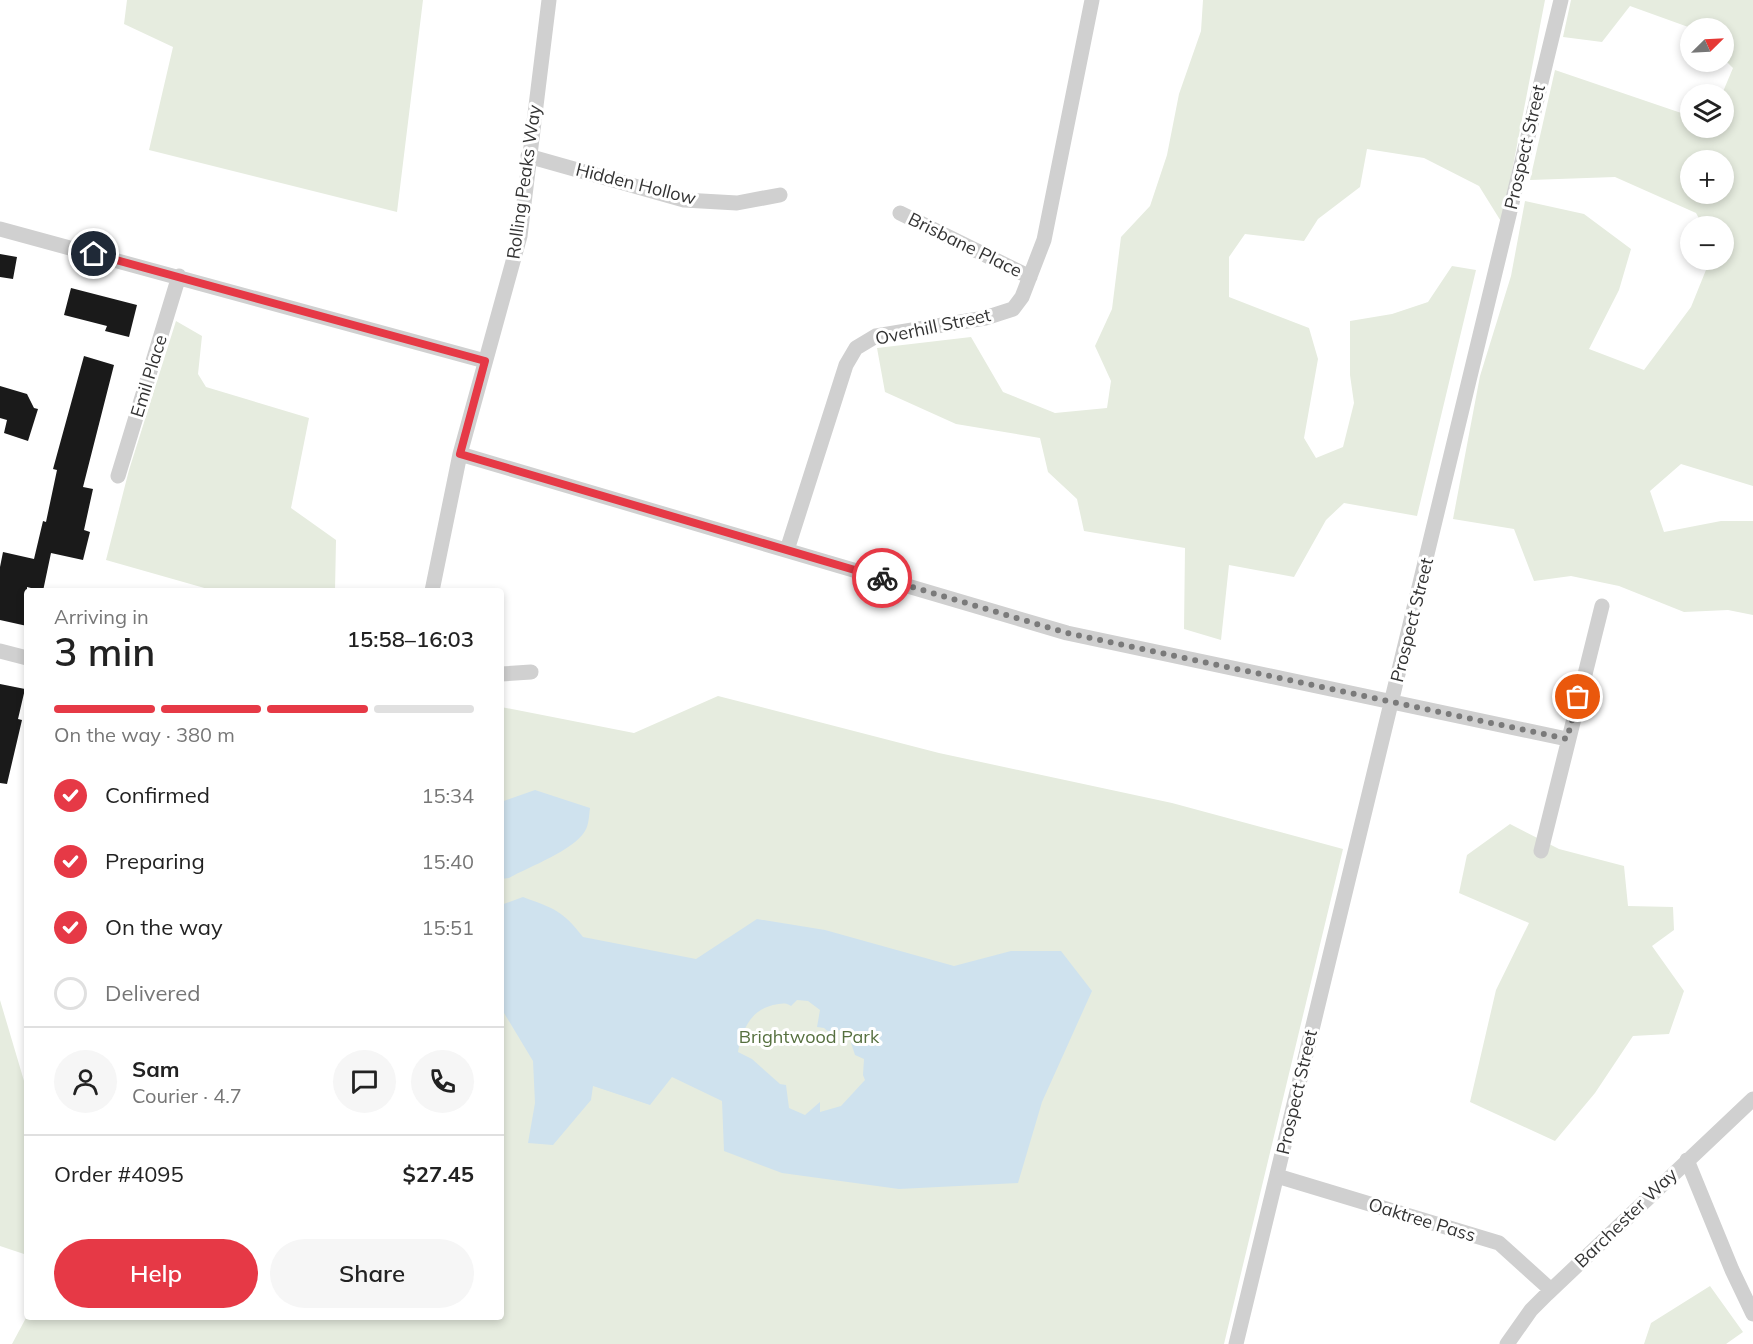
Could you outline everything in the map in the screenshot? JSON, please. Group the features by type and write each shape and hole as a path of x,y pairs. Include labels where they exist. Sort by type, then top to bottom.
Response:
{"street":[{"name":"Rolling Peaks Way","path":"433,588 460,454 520,236 528,156 549,0"},
{"name":"Overhill Street","path":"787,550 846,365 856,348 876,336 985,318 1013,309 1022,297 1044,240 1092,0"},
{"name":"Prospect Street","path":"1236,1344 1560,0"},
{"name":"Hidden Hollow","path":"528,156 684,200 737,203 780,195"},
{"name":"Brisbane Place","path":"900,213 1030,277"},
{"path":"0,229 485,361"},
{"name":"Emil Place","path":"118,476 179,276"},
{"path":"460,454 1067,633 1392,704 1567,739"},
{"path":"1541,851 1567,739 1601,610"},
{"path":"0,651 24,657"},
{"path":"504,674 531,672"},
{"name":"Barchester Way","path":"1507,1344 1531,1310 1551,1290 1753,1099"},
{"path":"1687,1160 1732,1270 1753,1314"},
{"name":"Oaktree Pass","path":"1277,1176 1499,1243 1551,1290"}],"green space":[{"path":"127,0 423,0 397,212 149,150 173,47 124,24"},
{"path":"1203,0 1545,0 1502,223 1479,186 1424,158 1367,149 1360,187 1318,219 1304,241 1245,234 1229,257 1229,297 1309,328 1318,359 1304,438 1316,458 1343,447 1354,403 1350,375 1350,321 1392,314 1428,302 1452,266 1476,270 1417,516 1344,503 1326,520 1294,577 1229,565 1221,640 1184,629 1185,548 1084,531 1077,499 1048,472 1040,438 956,424 885,392 877,348 971,337 1003,392 1055,413 1107,408 1111,381 1095,346 1112,309 1121,237 1150,206 1167,155 1179,94 1201,31"},
{"path":"1571,0 1753,0 1753,486 1681,464 1650,491 1664,532 1721,521 1753,521 1753,615 1728,610 1684,612 1619,586 1571,576 1534,581 1514,529 1453,519 1480,376 1511,276 1525,201 1584,214 1631,249 1619,290 1589,349 1644,370 1691,307 1706,270 1734,270 1734,216 1698,216 1696,213 1615,177 1530,180 1555,70 1680,113 1680,138 1734,138 1734,84 1726,84 1731,72 1734,72 1734,18 1680,18 1680,24 1630,6 1602,42 1563,37"},
{"path":"176,321 202,336 198,374 206,387 309,418 291,508 336,540 335,588 204,588 106,560 129,470"},
{"name":"Brightwood Park","path":"718,696 939,753 1172,803 1343,849 1224,1344 12,1344 25,1320 504,1320 504,708 634,733"},
{"path":"1510,824 1559,849 1624,866 1628,906 1673,907 1674,930 1652,946 1684,991 1669,1034 1633,1036 1595,1093 1555,1141 1470,1102 1496,990 1529,923 1459,893 1467,855"},
{"path":"0,1000 24,1081 24,1254 0,1246"},
{"path":"1710,1286 1743,1332 1726,1344 1644,1344 1651,1323"}],"water":[{"path":"535,790 590,808 589,820 586,829 571,845 504,879 504,801"},
{"path":"523,897 557,911 583,937 696,959 757,919 825,930 954,966 1011,951 1061,951 1092,991 1042,1102 1018,1183 899,1189 782,1173 724,1151 722,1101 672,1077 650,1105 593,1086 591,1100 553,1145 528,1143 535,1103 533,1061 504,1013 504,904","holes":["797,1000 808,1001 820,1010 817,1027 824,1028 830,1033 846,1028 855,1035 851,1043 855,1055 864,1059 865,1080 841,1106 820,1112 820,1102 805,1115 789,1108 786,1085 780,1084 752,1059 738,1052 748,1023 765,1008 785,1004 791,1006"]}],"building":[{"path":"0,254 17,257 13,279 0,277"},
{"path":"71,288 137,305 129,337 105,331 107,326 64,315"},
{"path":"84,356 114,365 83,487 93,489 84,530 90,532 83,560 51,553 44,588 24,588 24,625 0,620 0,567 3,552 34,559 43,521 46,522 57,470 53,469"},
{"path":"0,386 27,394 34,408 38,409 28,441 4,433 7,420 0,418"},
{"path":"0,684 24,689 24,693 18,719 22,720 7,784 0,783"}],"way so far":[{"path":"882,578 1067,633 1392,704 1567,739 1578,697"}],"route":[{"path":"94,254 485,361 460,454 882,578"}]}
